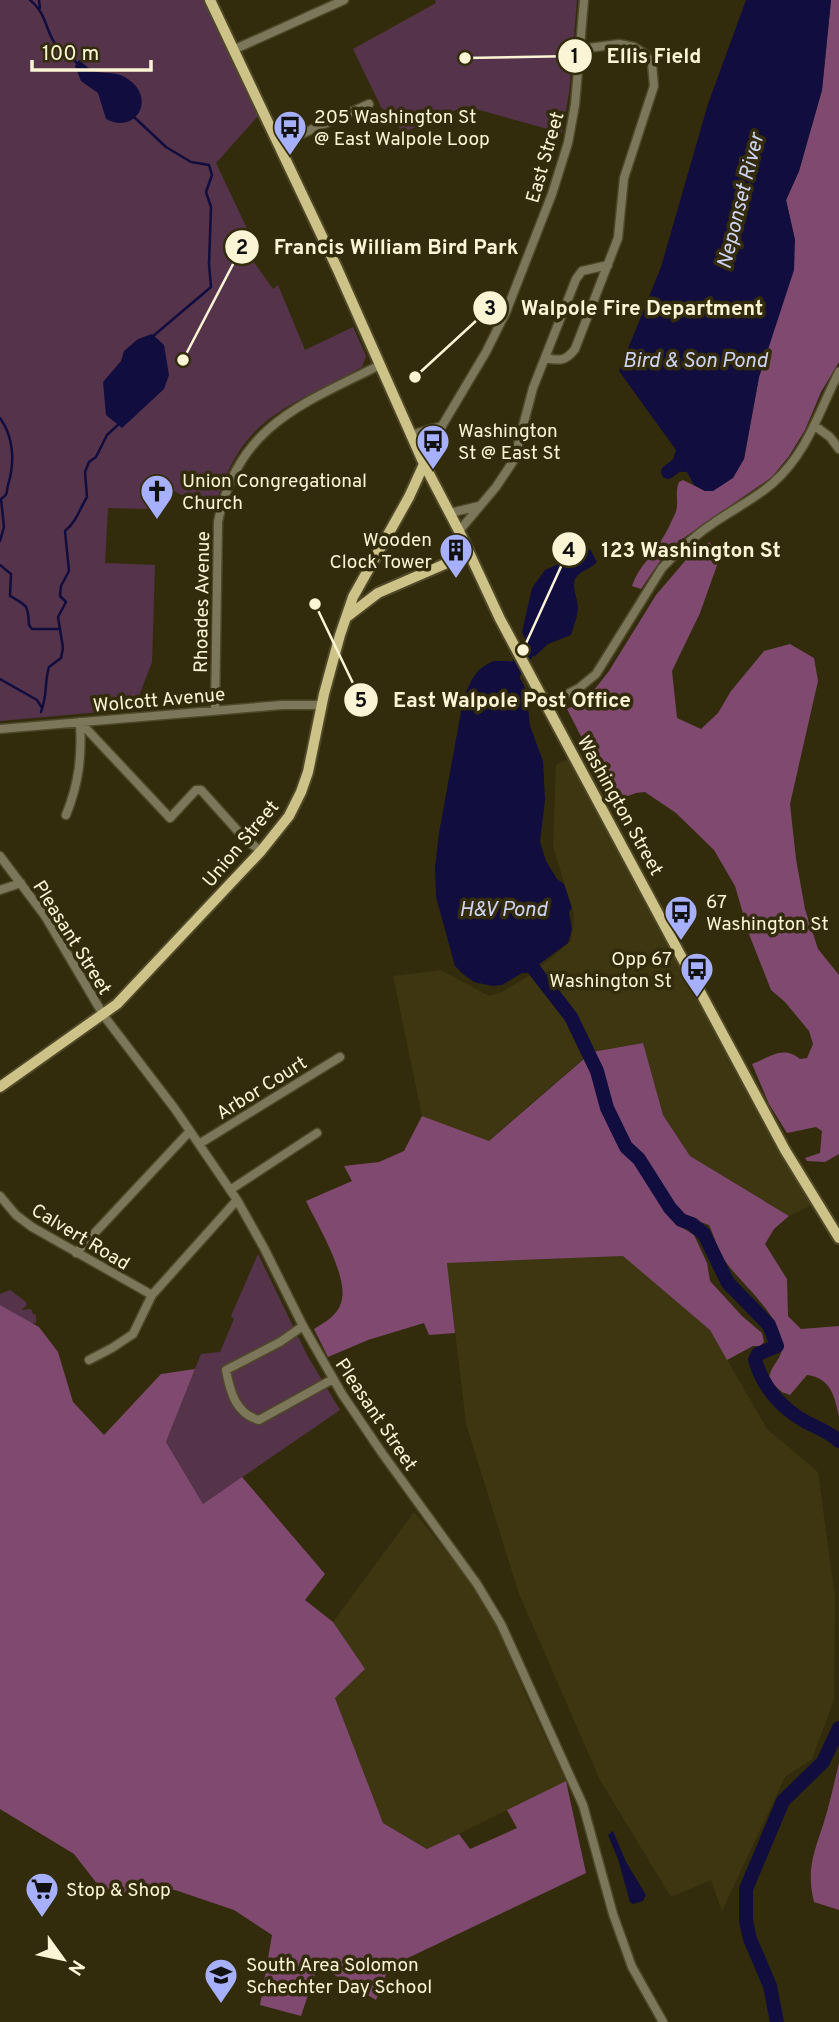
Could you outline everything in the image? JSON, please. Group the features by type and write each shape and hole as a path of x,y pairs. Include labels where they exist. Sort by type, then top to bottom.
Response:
{"main road":[{"name":"Washington Street","path":"210,0 279,144 410,435 506,629 785,1150 839,1238"},
{"name":"Union Street","path":"0,1087 104,1016 155,966 261,851 289,816 308,772 321,705 353,597 409,497 424,464"},
{"path":"346,618 378,593 468,554"}],"street":[{"path":"233,50 345,0"},
{"name":"East Street","path":"424,464 442,426 506,312 552,194 568,143 581,49 584,0"},
{"path":"545,358 560,361 569,357 575,349 618,238 624,178 652,95 654,73 647,57 632,46 619,44 581,49"},
{"path":"279,144 369,104"},
{"path":"459,531 496,487 514,460 533,388 576,279 582,271 608,265"},
{"name":"Rhoades Avenue","path":"215,710 218,522 230,482 249,449 269,426 287,413 380,365"},
{"path":"546,705 589,681 613,649 662,568 688,541 774,482 801,451 839,372"},
{"path":"410,435 442,426"},
{"path":"815,426 830,437 839,449"},
{"path":"450,513 479,506"},
{"name":"Wolcott Avenue","path":"0,729 215,710 321,705"},
{"path":"80,722 170,818 196,790 201,790 246,839 261,851"},
{"path":"66,814 75,794 80,768 80,722"},
{"name":"Pleasant Street","path":"0,856 45,916 104,1016 190,1131 237,1200 333,1379 374,1443 477,1584 512,1644 583,1805 613,1914 632,1967 663,2022"},
{"path":"0,890 21,883"},
{"name":"Arbor Court","path":"199,1144 340,1057"},
{"path":"76,1253 190,1131"},
{"path":"230,1190 317,1133"},
{"name":"Calvert Road","path":"0,1196 16,1215 32,1227 152,1296"},
{"path":"89,1360 127,1340 133,1334 152,1296 237,1200"},
{"path":"303,1326 270,1348 226,1370 230,1391 238,1406 248,1418 259,1420 333,1379"}],"shaded area":[{"path":"0,0 206,0 258,116 216,163 258,252 251,258 273,289 278,285 305,350 353,327 366,356 362,367 291,404 255,431 240,450 227,474 216,504 186,497 158,483 147,499 147,509 108,508 105,563 155,565 152,662 134,709 0,721"},
{"path":"435,0 577,0 569,93 562,133 465,106 402,133 396,122 381,107 353,49 436,3"},
{"path":"831,0 839,0 839,362 821,392 805,430 772,477 685,537 660,561 641,589 632,586 675,514 679,482 683,480 705,491 713,491 744,459 759,377 795,240 786,200 799,171 822,90"},
{"path":"709,542 721,554 700,613 672,671 677,718 701,729 718,713 731,691 764,651 790,644 814,658 818,681 790,804 805,909 818,949 839,975 839,1154 825,1162 807,1161 805,1158 820,1153 822,1131 816,1127 787,1133 769,1104 752,1064 782,1053 800,1059 807,1058 813,1044 809,1031 785,1002 771,990 749,934 735,886 714,850 676,813 645,792 614,801 567,709 587,699 609,671 656,595 691,554"},
{"path":"568,759 814,1204 789,1216 690,1156 663,1115 642,1043 591,1052 488,1141 422,1116 393,976 441,970 489,996 500,993 529,976 571,941 574,915 553,846 556,765"},
{"path":"643,1043 663,1115 690,1156 789,1216 774,1229 765,1244 787,1279 788,1316 801,1329 839,1326 839,1417 831,1390 822,1380 807,1375 790,1395 769,1381 782,1347 776,1325 725,1261 709,1225 662,1208 675,1223 694,1235 707,1263 710,1281 742,1316 762,1333 764,1342 760,1346 753,1346 727,1360 710,1330 623,1256 447,1263 455,1333 429,1335 424,1323 368,1340 328,1357 314,1329 337,1312 343,1292 331,1251 306,1201 352,1181 344,1166 379,1162 404,1151 422,1116 489,1141 592,1052"},
{"path":"258,1254 307,1355 340,1410 203,1504 166,1442 201,1354 220,1352 234,1319 231,1316"},
{"path":"624,1256 710,1330 767,1429 818,1472 835,1597 834,1700 812,1759 785,1777 722,1911 711,1880 671,1897 600,1780 519,1594 466,1424 447,1263"},
{"path":"10,1290 26,1302 27,1305 21,1310 31,1309 36,1315 36,1323 31,1324 0,1367 0,1294"},
{"path":"0,1305 39,1327 58,1352 73,1402 104,1435 161,1374 195,1369 166,1442 203,1504 242,1477 325,1574 305,1600 333,1622 365,1669 335,1698 383,1823 427,1849 459,1834 470,1849 517,1828 507,1810 566,1781 586,1873 389,1967 376,2000 318,1965 301,2016 260,2005 272,1935 234,1910 175,1890 105,1894 74,1854 0,1809"},
{"path":"414,1512 460,1568 496,1623 566,1781 428,1849 383,1823 335,1698 364,1669 333,1622"},
{"path":"839,1763 839,1910 814,1902 811,1870"}],"water":[{"name":"Bird & Son Pond","path":"746,0 831,0 822,90 799,171 786,200 795,240 794,270 759,377 744,459 733,478 713,491 705,491 694,485 687,472 681,472 673,460 676,450 619,371 661,267 708,104"},
{"path":"79,60 95,71 120,75 133,83 142,99 138,114 125,123 106,119 98,93 81,81 75,66"},
{"path":"152,334 164,345 169,375 164,389 122,428 106,415 103,382 121,361 124,351 138,339"},
{"path":"590,549 597,562 575,579 578,609 571,635 548,644 534,657 522,632 532,588 545,570 563,562 581,560"},
{"name":"H&V Pond","path":"494,661 511,661 526,690 530,726 543,761 545,800 540,842 546,861 557,879 564,884 572,908 569,912 572,929 568,943 527,973 522,973 502,985 492,986 474,982 455,966 436,897 435,867 463,701 478,672"},
{"path":"613,1831 626,1862 646,1895 643,1901 633,1904 630,1902 608,1835"}],"waterway":[{"path":"30,0 40,12 54,42 79,65"},
{"path":"39,0 40,8"},
{"path":"134,117 166,147 191,162 209,165 212,175 206,192 211,207 211,287 152,337"},
{"path":"0,418 11,442 12,459 7,493 1,499 4,527 0,541"},
{"path":"41,712 49,667 61,658 63,648 58,617 66,602 60,596 61,586 69,571 65,531 87,497 85,472 89,462 96,457 107,435 119,424"},
{"name":"Neponset River","path":"668,472 690,455"},
{"path":"0,565 11,574 10,596 26,607 32,629 60,629"},
{"name":"Neponset River","path":"506,685 534,641 536,633"},
{"path":"0,679 37,700 42,708"},
{"name":"Neponset River","path":"523,955 571,1017 597,1071 607,1108 626,1147 639,1159 670,1208 681,1220 692,1224 704,1234 728,1283 769,1325 777,1346 758,1354 755,1360 768,1388 789,1410 839,1441"},
{"name":"Neponset River","path":"777,2022 770,1986 750,1939 746,1921 746,1889 783,1801 823,1762 839,1728"}],"place":[{"name":"Ellis Field","path":"465,58"},
{"name":"205 Washington St @ East Walpole Loop","path":"290,157"},
{"name":"Francis William Bird Park","path":"183,360"},
{"name":"Walpole Fire Department","path":"415,377"},
{"name":"Washington St @ East St","path":"433,471"},
{"name":"Union Congregational Church","path":"157,521"},
{"name":"Wooden Clock Tower","path":"456,580"},
{"name":"East Walpole Post Office","path":"315,604"},
{"name":"123 Washington St","path":"523,650"},
{"name":"67 Washington St","path":"681,942"},
{"name":"Opp 67 Washington St","path":"697,999"},
{"name":"Stop & Shop","path":"42,1919"},
{"name":"South Area Solomon Schechter Day School","path":"221,2005"}]}
